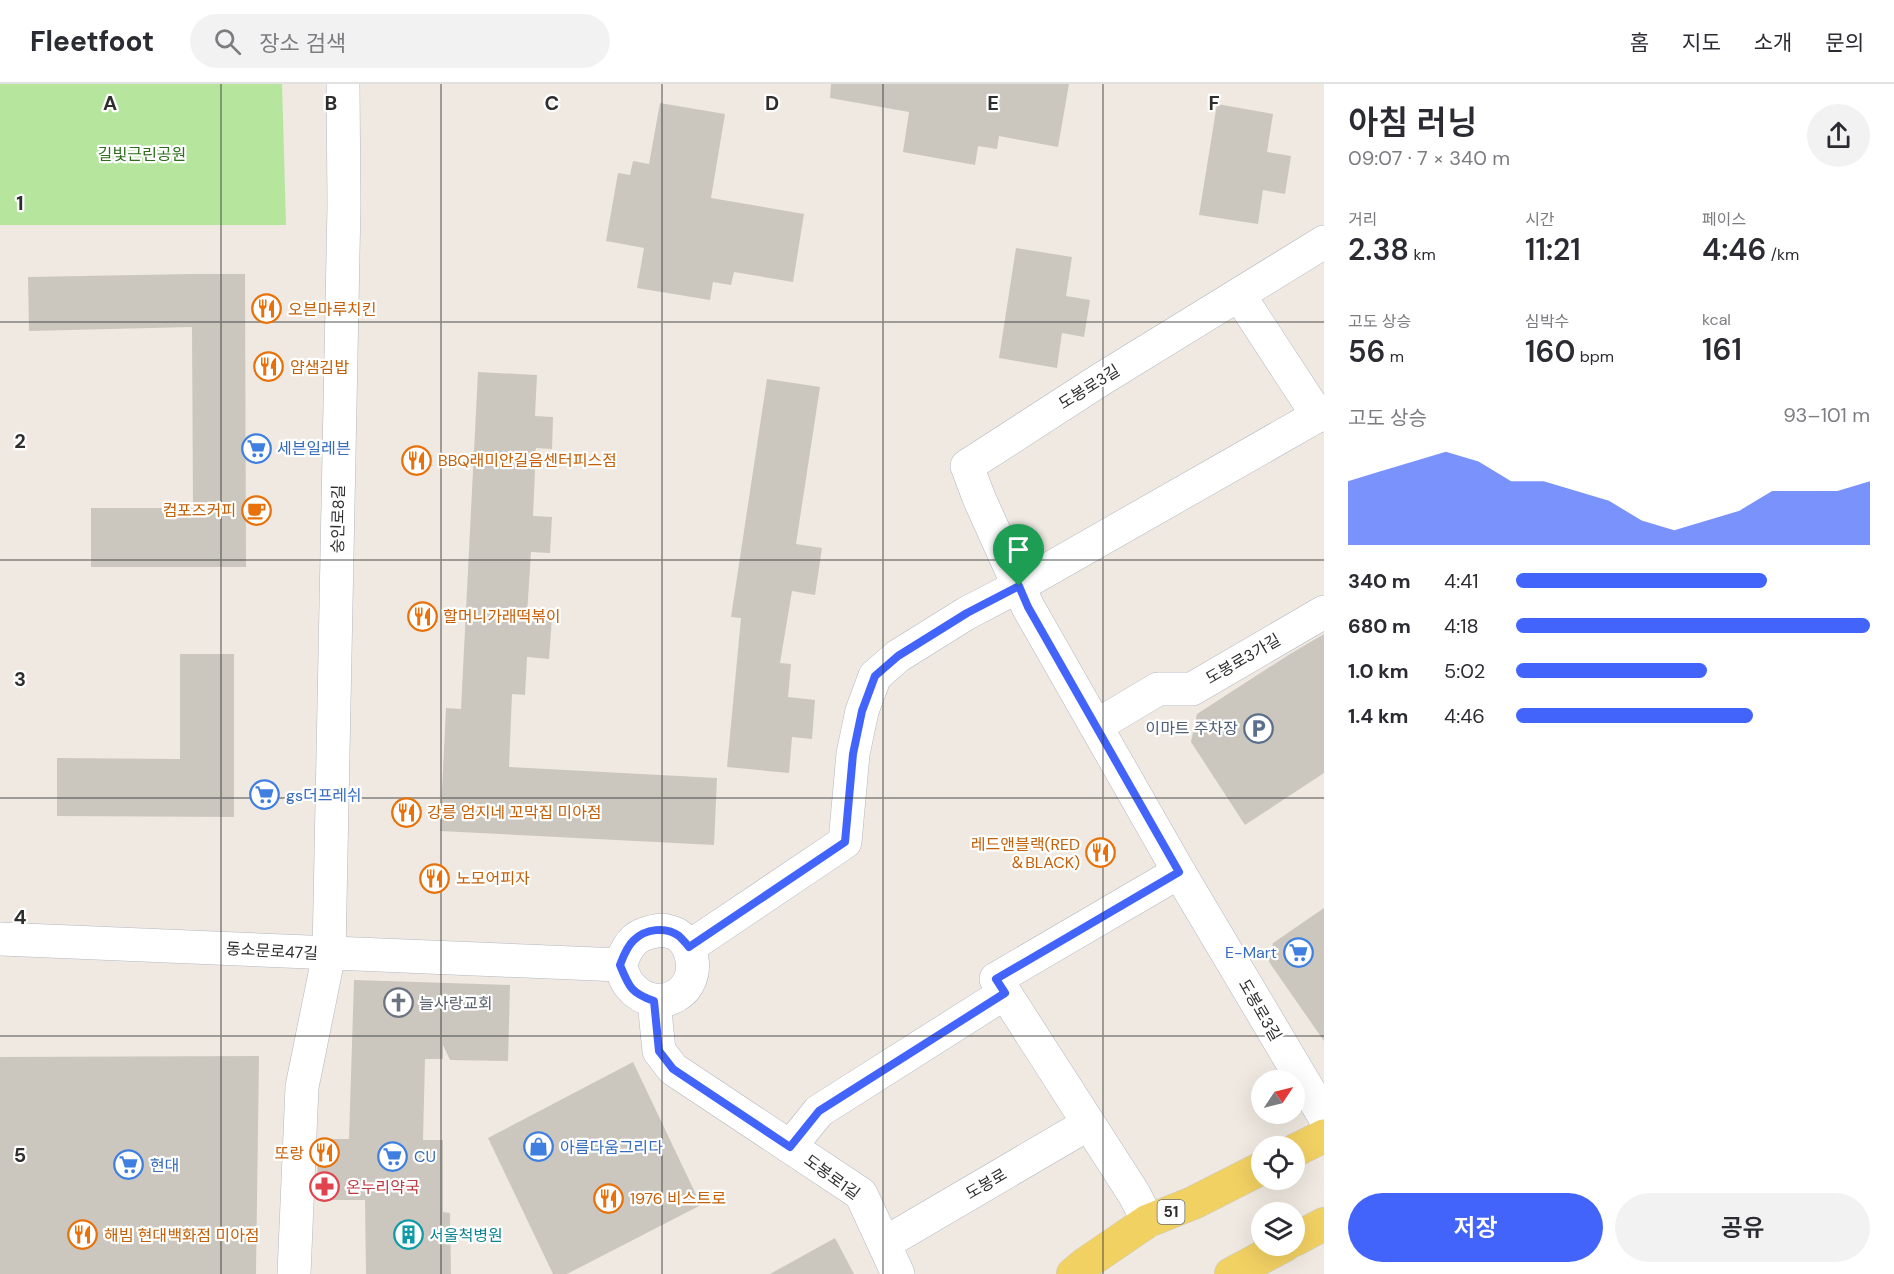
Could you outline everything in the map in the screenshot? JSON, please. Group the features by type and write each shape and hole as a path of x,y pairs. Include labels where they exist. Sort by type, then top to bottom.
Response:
{"main road":[{"path":"1305,1146 1324,1136"},
{"name":"51","path":"1072,1271 1148,1221 1193,1203 1251,1174"},
{"path":"1305,1234 1324,1224"},
{"path":"1232,1274 1265,1256"}],"street":[{"name":"숭인로8길","path":"329,954 344,204 343,84"},
{"name":"도봉로3길","path":"1324,242 1100,380 967,466 1028,607 1179,872 1324,1116"},
{"path":"689,947 845,842 853,754 862,711 875,676 898,656 967,613 1019,586 1321,414 1239,295"},
{"name":"도봉로3가길","path":"1096,726 1158,689 1192,689 1324,612"},
{"path":"1148,1221 1134,1194 996,979 1179,872"},
{"path":"663,930 678,935 689,947 694,962 692,978 684,991 670,999 654,1001 639,996 628,984 620,965 624,953 633,940 647,932 663,930"},
{"name":"동소문로47길","path":"0,939 329,954 302,1087 294,1274"},
{"path":"329,954 620,965"},
{"path":"790,1147 819,1111 1005,993"},
{"name":"도봉로1길","path":"654,1001 659,1051 673,1069 861,1194 898,1274"},
{"name":"도봉로","path":"885,1243 1088,1124"}],"green space":[{"name":"길빛근린공원","path":"0,84 282,84 286,225 0,225"}],"building":[{"path":"831,84 1069,84 1058,147 999,136 997,149 978,146 975,165 903,152 909,112 830,98"},
{"path":"660,103 725,114 711,198 804,214 793,282 734,272 731,285 713,282 710,300 637,288 644,248 606,241 618,173 630,175 633,161 649,164"},
{"path":"1217,104 1273,114 1267,152 1291,156 1285,194 1263,190 1258,224 1199,215"},
{"path":"1016,248 1072,257 1066,296 1090,300 1084,337 1062,333 1057,368 999,358"},
{"path":"245,274 246,567 91,567 91,508 193,508 192,327 29,331 28,277"},
{"path":"478,372 537,375 535,416 553,417 552,449 536,448 533,516 552,517 550,553 531,552 527,615 552,617 549,659 527,657 525,695 512,694 509,767 717,778 714,845 440,831 446,708 461,709"},
{"path":"767,379 820,387 796,544 822,548 815,595 792,591 780,663 791,664 788,697 815,700 812,739 792,737 789,773 727,767 741,618 731,617"},
{"name":"이마트 주차장","path":"1324,634 1324,773 1245,825 1191,742 1197,714"},
{"path":"180,654 234,654 234,817 57,816 57,758 180,759"},
{"name":"E-Mart","path":"1324,908 1324,1041 1269,962 1273,943"},
{"path":"354,980 510,985 508,1061 450,1060 443,1045 443,1059 425,1059 423,1140 443,1140 443,1212 450,1213 451,1274 366,1274 365,1200 316,1200 319,1139 349,1139"},
{"name":"현대","path":"259,1056 256,1274 0,1274 0,1057"},
{"path":"633,1062 701,1205 567,1274 553,1274 488,1138"},
{"path":"835,1238 854,1274 770,1274"}],"place":[{"name":"오븐마루치킨","path":"267,309"},
{"name":"얌샘김밥","path":"269,367"},
{"name":"세븐일레븐","path":"256,448"},
{"name":"BBQ래미안길음센터피스점","path":"417,460"},
{"name":"컴포즈커피","path":"257,510"},
{"name":"할머니가래떡볶이","path":"422,616"},
{"name":"이마트 주차장","path":"1259,728"},
{"name":"gs더프레쉬","path":"265,795"},
{"name":"강릉 엄지네 꼬막집 미아점","path":"406,812"},
{"name":"레드앤블랙(RED ＆BLACK)","path":"1101,853"},
{"name":"노모어피자","path":"435,878"},
{"name":"E-Mart","path":"1298,952"},
{"name":"늘사랑교회","path":"398,1003"},
{"name":"아름다움그리다","path":"539,1147"},
{"name":"또랑","path":"325,1153"},
{"name":"CU","path":"393,1156"},
{"name":"현대","path":"129,1165"},
{"name":"온누리약국","path":"325,1187"},
{"name":"1976 비스트로","path":"609,1198"},
{"name":"해빔 현대백화점 미아점","path":"83,1235"},
{"name":"서울척병원","path":"408,1235"}],"route":[{"path":"1019,586 1028,607 1179,872 996,979 1005,993 819,1111 790,1147 673,1069 659,1051 654,1001 639,996 628,984 620,965 624,953 633,940 647,932 663,930 678,935 689,947 845,842 853,754 862,711 875,676 898,656 967,613 1019,586"}]}
